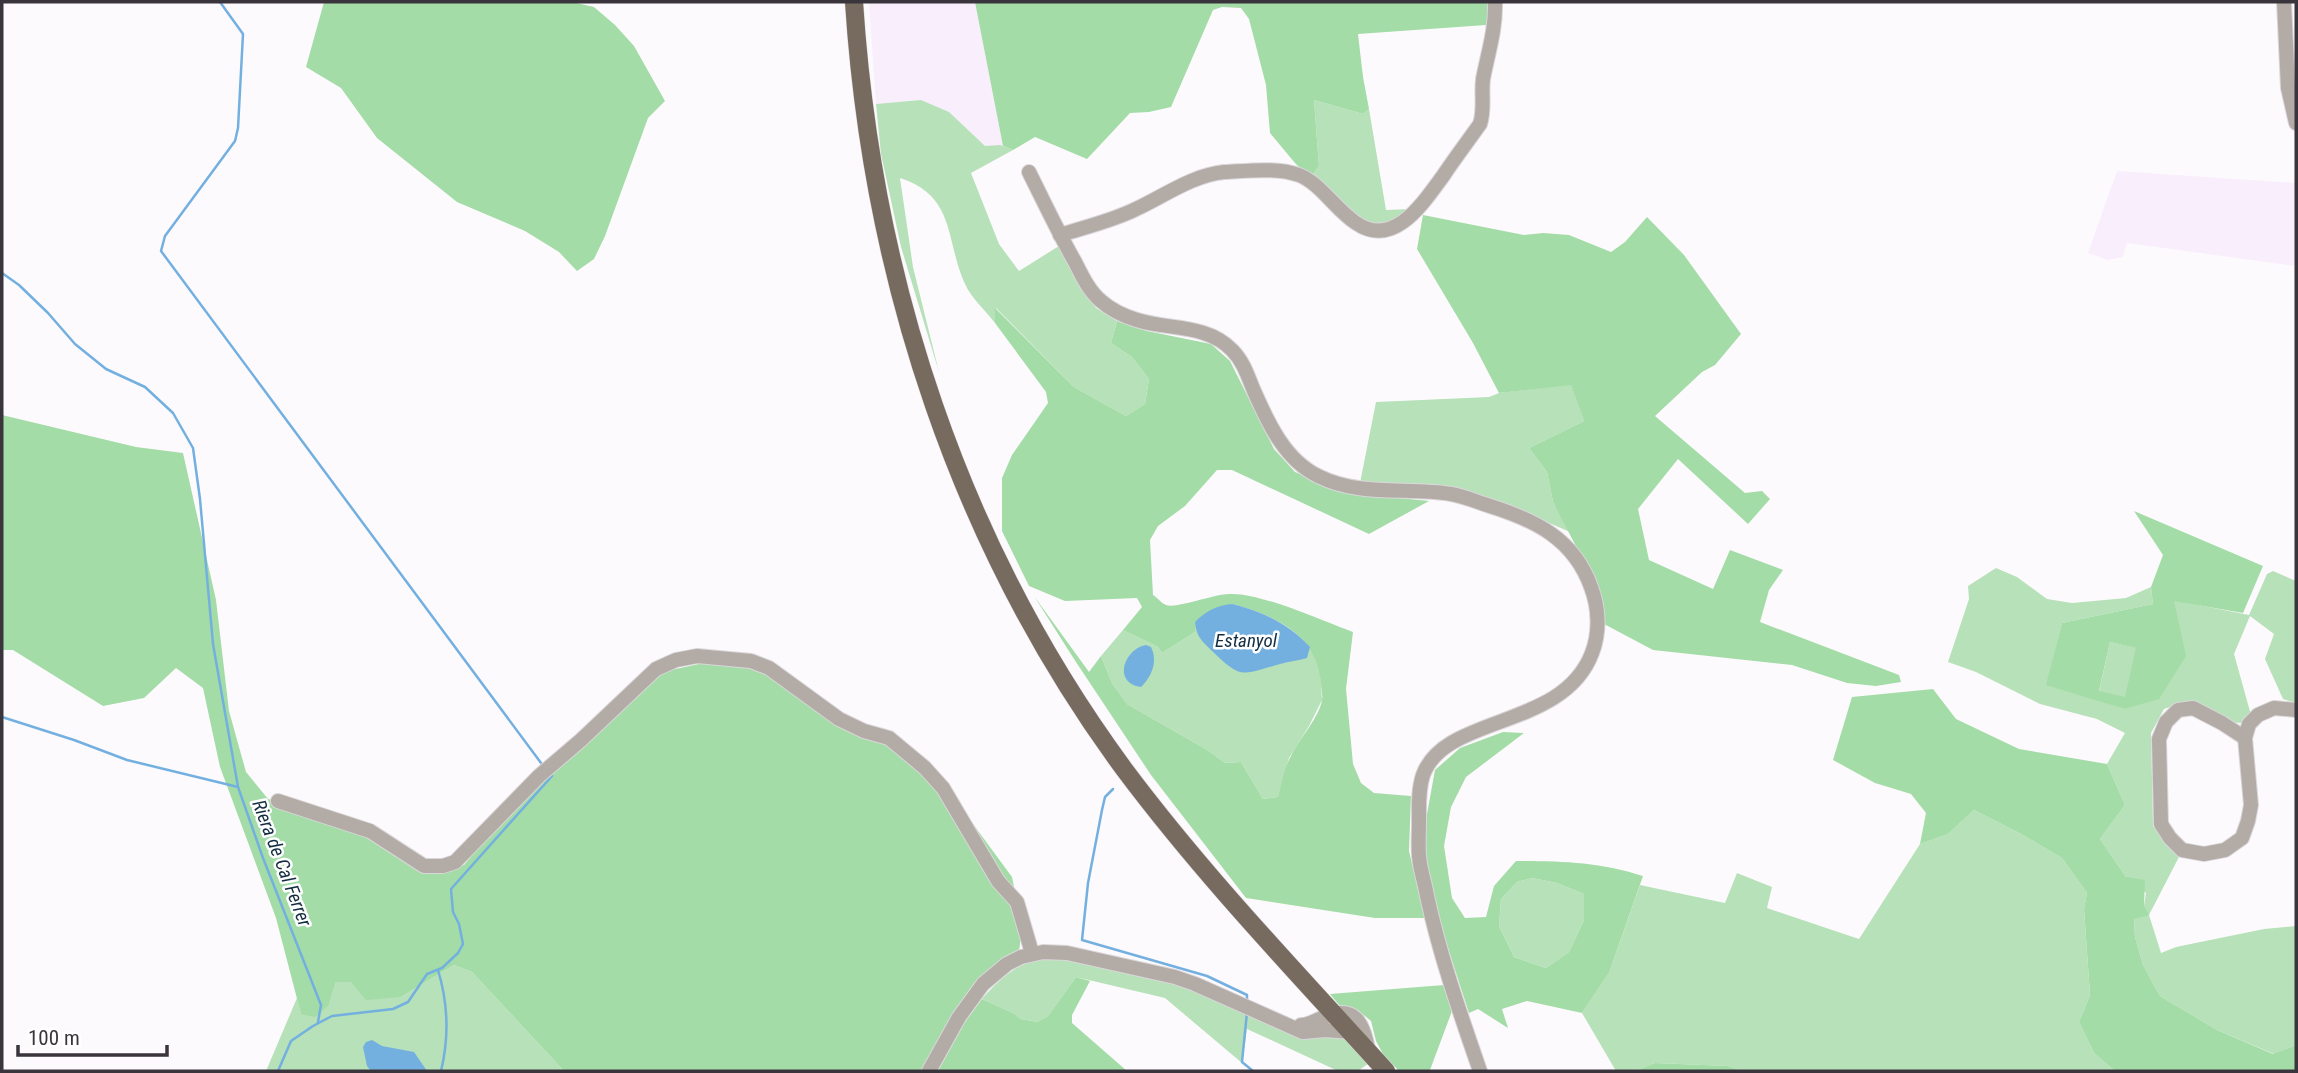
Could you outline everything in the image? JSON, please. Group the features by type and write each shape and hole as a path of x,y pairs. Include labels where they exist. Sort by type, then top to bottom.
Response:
{"main road":[{"path":"854,2 869,148 891,262 928,390 953,458 1004,573 1062,678 1122,766 1190,852 1318,996 1324,1022 1350,1032 1386,1071"}],"street":[{"path":"1060,235 1135,210 1178,187 1210,176 1221,173 1277,171 1308,179 1356,224 1378,232 1392,228 1420,207 1480,124 1484,112 1483,80 1496,23 1496,2"},
{"path":"2284,2 2288,88 2296,122"},
{"path":"1028,172 1060,235 1098,299 1113,310 1138,320 1198,331 1218,338 1233,351 1244,366 1266,418 1300,466 1319,477 1345,486 1369,490 1452,494 1509,512 1536,523 1557,537 1583,569 1597,608 1598,630 1594,650 1585,671 1570,687 1543,705 1441,750 1429,763 1422,777 1419,793 1419,857 1437,946 1480,1071"},
{"path":"278,801 370,831 424,866 443,866 455,862 539,776 656,669 676,660 697,656 751,661 769,668 839,719 864,731 889,738 925,768 943,788 998,881 1017,902 1032,953"},
{"path":"2245,738 2193,708 2178,710 2166,722 2159,738 2161,824 2170,838 2182,849 2204,854 2225,850 2242,838 2250,805 2245,738 2249,724 2258,715 2274,708 2296,710"},
{"path":"929,1071 958,1017 984,984 1007,964 1032,953 1052,951 1175,977 1289,1026 1324,1022 1345,1012 1360,1021 1366,1033 1369,1053"}],"shaded area":[{"path":"869,2 975,2 1003,146 985,146 949,112 921,100 876,104"},
{"path":"2117,171 2296,183 2296,266 2127,243 2123,257 2108,260 2088,253"}],"green space":[{"path":"324,2 572,2 594,7 615,25 634,46 665,101 648,118 594,259 577,271 559,252 525,231 457,202 377,138 341,88 306,67"},
{"path":"975,2 1496,2 1496,9 1486,25 1358,34 1369,109 1363,114 1314,100 1319,166 1310,178 1270,133 1266,85 1249,19 1241,8 1222,7 1213,10 1171,107 1130,113 1087,159 1035,137 1013,150 1003,146"},
{"path":"921,100 949,112 985,146 1000,145 1013,150 971,173 999,244 1019,271 1059,246 1070,269 1096,308 1117,321 1111,343 1132,357 1149,379 1145,404 1126,416 1074,387 996,308 995,323 965,284 940,208 931,196 918,186 900,178 913,267 939,372 901,247 881,154 876,104"},
{"path":"1314,100 1363,114 1369,109 1386,210 1410,209 1383,224 1369,223 1353,214 1310,178 1319,166"},
{"path":"1423,215 1524,235 1569,235 1611,252 1625,242 1647,217 1684,255 1741,334 1715,365 1702,372 1655,416 1745,493 1762,491 1770,499 1748,524 1678,459 1638,509 1649,560 1713,589 1730,550 1783,570 1769,590 1760,622 1899,675 1901,682 1876,686 1847,683 1792,665 1653,650 1604,624 1593,579 1553,502 1547,472 1529,448 1584,421 1571,385 1499,393 1473,343 1417,249"},
{"path":"995,308 1074,387 1126,416 1145,404 1149,379 1132,357 1111,343 1117,321 1147,331 1211,344 1230,361 1274,449 1295,472 1348,493 1429,501 1369,534 1232,470 1217,470 1185,506 1158,526 1150,540 1153,595 1166,605 1229,594 1242,595 1274,602 1353,632 1346,689 1353,764 1361,783 1374,793 1411,796 1409,851 1425,918 1375,918 1246,898 1151,775 1034,596 1089,672 1101,656 1112,683 1127,704 1225,763 1241,762 1263,799 1278,797 1289,761 1320,707 1322,696 1318,666 1302,640 1291,630 1278,621 1233,604 1195,622 1195,632 1162,653 1158,647 1123,630 1142,607 1137,598 1065,601 1029,586 1002,531 1002,478 1012,455 1048,403 1046,392 995,323"},
{"path":"1571,384 1584,421 1529,448 1547,472 1553,502 1570,532 1533,516 1360,483 1376,402 1489,397 1499,393"},
{"path":"2,415 136,447 183,453 216,600 229,711 246,772 268,799 294,806 384,841 434,868 464,865 508,811 657,673 708,662 762,669 898,745 962,809 1012,877 1014,887 1008,896 1018,923 1019,951 1004,959 923,1071 564,1071 472,972 454,965 401,997 366,1000 351,982 336,982 329,1005 315,1017 301,1014 276,918 220,767 203,688 176,668 144,698 103,706 13,650 2,650"},
{"path":"2134,511 2263,566 2243,613 2174,601 2186,656 2159,699 2124,709 2046,685 2062,623 2153,604 2151,587 2163,555","holes":["2110,642 2136,648 2125,697 2099,691"]},
{"path":"1996,568 2017,577 2047,599 2072,603 2126,598 2151,587 2153,604 2062,623 2047,684 2124,709 2173,600 2249,615 2267,574 2273,571 2296,581 2296,703 2283,699 2265,659 2274,634 2250,616 2234,654 2251,715 2241,723 2228,720 2199,704 2180,704 2164,709 2151,733 2153,826 2170,848 2180,855 2149,915 2161,953 2176,947 2264,929 2296,926 2296,1045 2274,1054 2217,1030 2160,996 2143,965 2135,937 2134,919 2144,906 2146,893 2126,877 2100,839 2125,805 2107,764 2125,733 2097,719 2040,704 1976,672 1948,662 1969,599 1968,586"},
{"path":"1195,622 1310,647 1320,666 1322,700 1289,758 1278,797 1263,799 1241,762 1225,763 1127,704 1112,683 1101,656 1123,630 1158,647 1162,653 1195,632"},
{"path":"2110,642 2137,648 2126,698 2099,692"},
{"path":"1933,689 1956,719 2019,749 2107,764 2125,805 2100,839 2126,877 2145,880 2144,906 2149,915 2134,919 2135,937 2143,965 2160,996 2217,1030 2273,1054 2296,1045 2296,1071 2115,1071 2094,1053 2079,1022 2090,995 2084,909 2087,893 2062,858 1974,810 1948,834 1920,844 1926,813 1911,794 1875,783 1833,760 1852,697"},
{"path":"1503,732 1524,733 1466,777 1451,807 1444,846 1452,898 1465,918 1486,917 1494,886 1516,861 1580,863 1643,876 1609,973 1582,1013 1527,1001 1502,1009 1508,1028 1478,1009 1469,1013 1433,902 1425,846 1427,814 1435,770 1460,748","holes":["1532,878 1557,883 1584,894 1584,920 1569,952 1546,968 1514,957 1499,926 1501,899 1517,882"]},
{"path":"1974,810 2062,858 2087,893 2084,909 2090,995 2079,1022 2094,1053 2115,1071 1743,1071 1728,1066 1655,1063 1635,1071 1616,1071 1582,1013 1609,973 1640,885 1725,903 1737,873 1772,887 1767,908 1859,939 1920,844 1948,834"},
{"path":"1532,878 1557,883 1584,894 1584,920 1569,952 1546,968 1514,957 1499,926 1501,899 1517,882"},
{"path":"1047,957 1171,982 1345,1037 1369,1063 1358,1071 1338,1071 1247,1029 1242,1063 1165,998 1076,977 1048,1016 1037,1022 1021,1019 982,999 1011,972"},
{"path":"454,965 472,972 564,1071 266,1071 297,998 301,1014 329,1005 336,982 351,982 401,997"},
{"path":"1076,977 1090,981 1072,1015 1072,1023 1127,1071 938,1071 965,1022 982,999 1021,1019 1037,1022 1048,1016"},
{"path":"1444,985 1452,1011 1430,1070 1399,1071 1383,1054 1376,1041 1371,1021 1359,1011 1339,1005 1330,994"},
{"path":"1655,1063 1728,1066 1743,1071 1635,1071"}],"water":[{"name":"Estanyol","path":"1233,604 1265,615 1293,631 1310,647 1307,658 1249,672 1236,671 1229,666 1202,641 1195,622 1212,609"},
{"path":"1146,645 1151,647 1154,663 1151,673 1141,687 1126,679 1124,666 1132,653"},
{"path":"372,1040 382,1046 414,1052 427,1071 371,1071 367,1066 363,1047 366,1042"}],"waterway":[{"path":"220,2 243,34 235,141 165,236 161,251 544,767"},
{"path":"2,273 19,285 75,344 106,369 145,387 173,413 193,448 213,644 238,787"},
{"name":"Riera de Cal Ferrer","path":"2,717 127,760 238,787 321,1005 318,1022"},
{"path":"278,1071 291,1041 313,1026 332,1016 393,1009 408,1002 427,974 442,968 458,953 463,944 459,924 453,912 451,889 551,775"},
{"path":"1113,789 1105,797 1102,810 1088,883 1082,940 1207,976 1247,995 1247,1002"},
{"path":"438,970 446,1020 441,1071"},
{"path":"1247,1012 1242,1062 1253,1071"}]}
